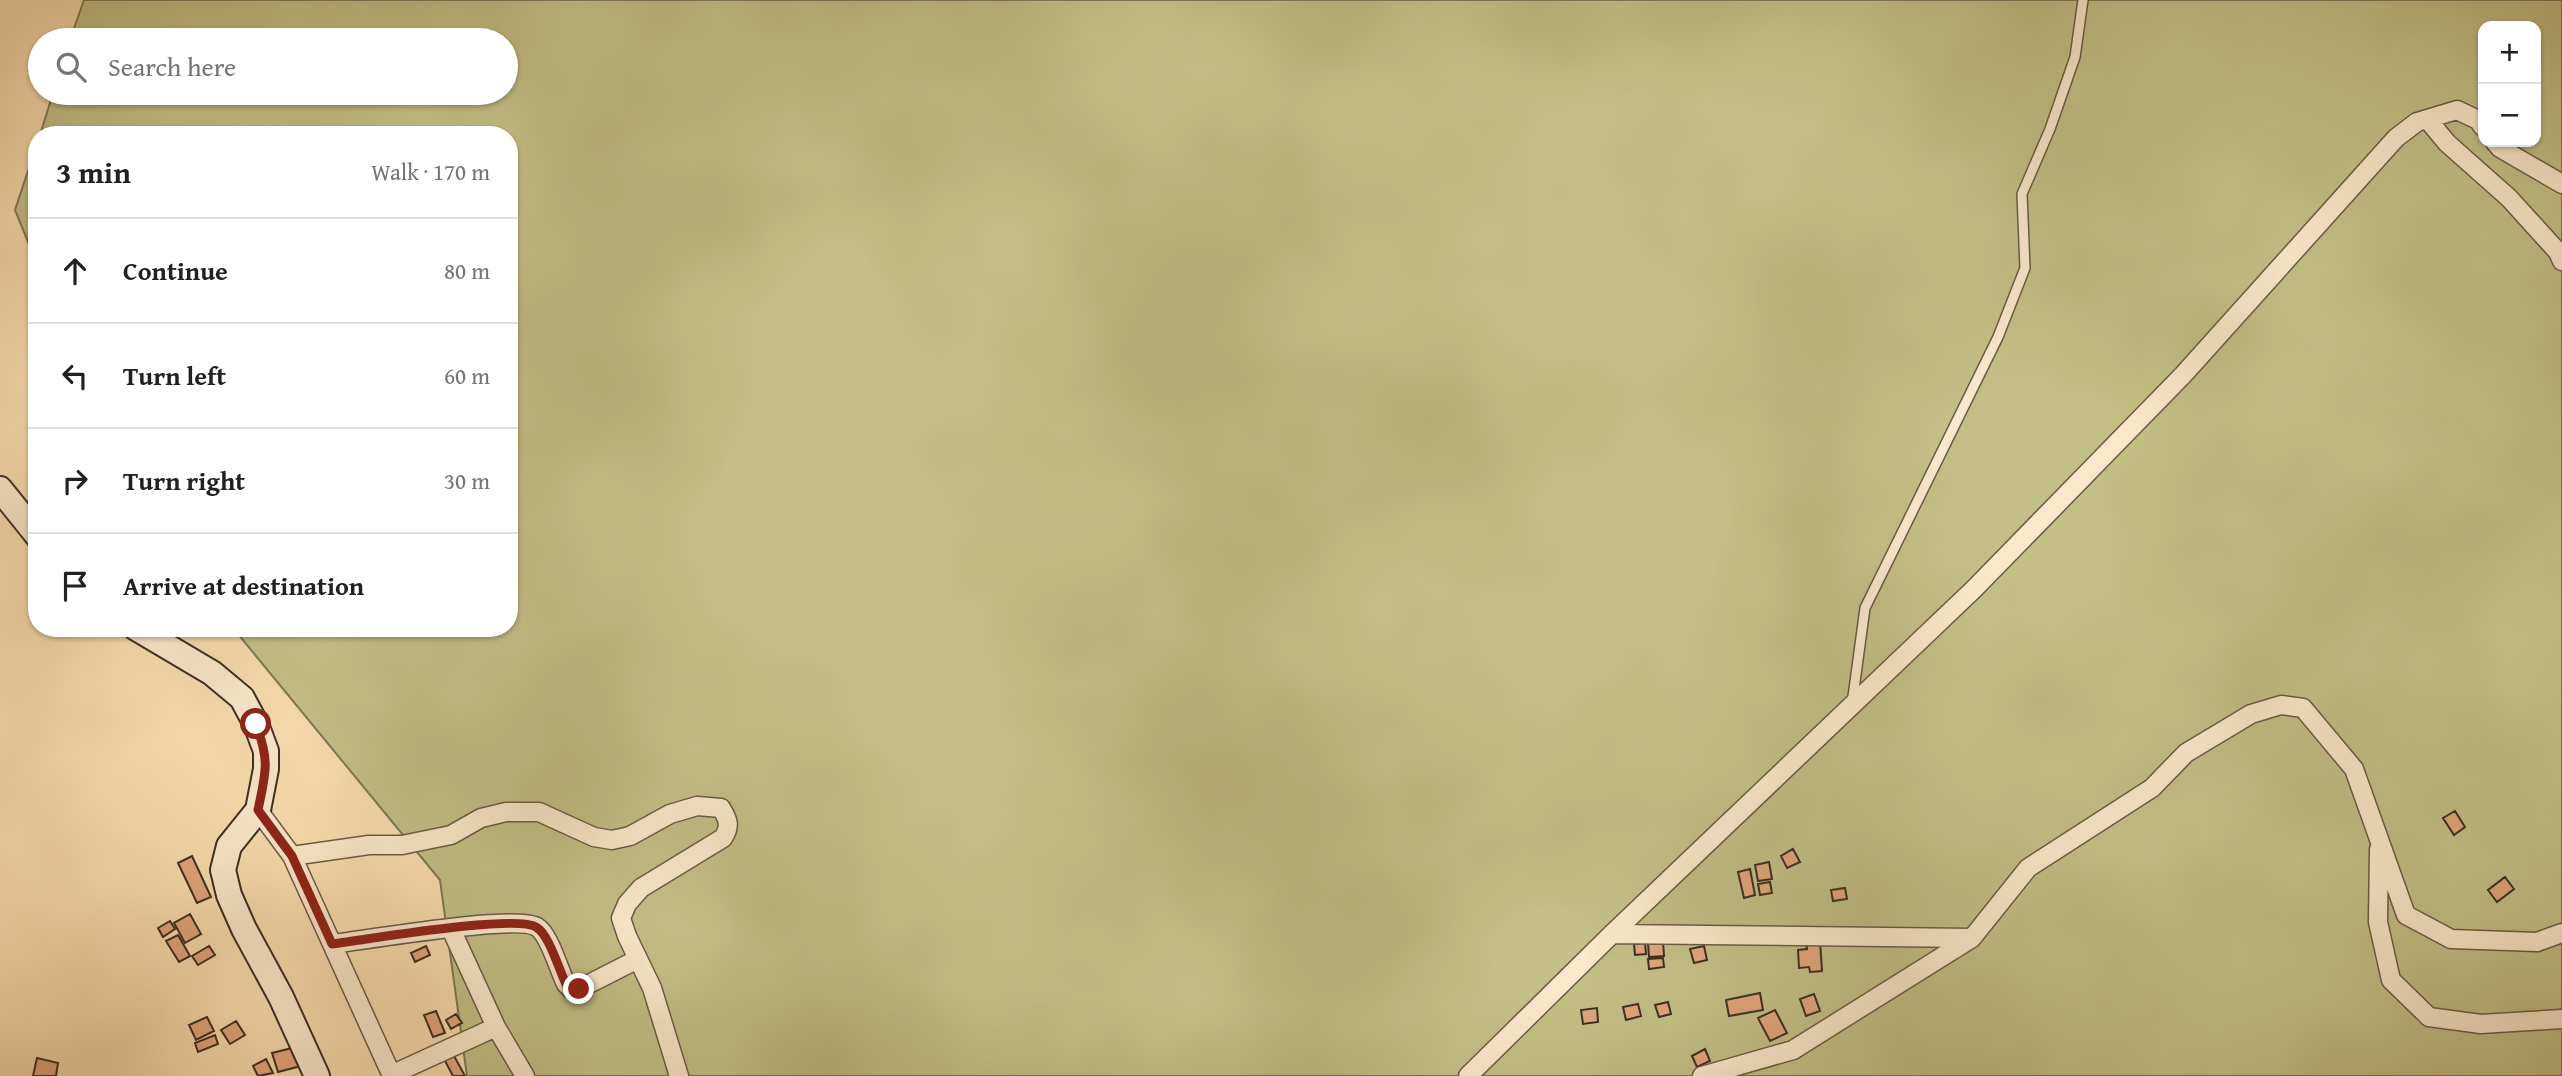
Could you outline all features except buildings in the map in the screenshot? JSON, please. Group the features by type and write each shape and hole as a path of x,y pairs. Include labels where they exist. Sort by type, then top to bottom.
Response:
{"main road":[{"path":"0,489 28,524"},
{"path":"151,637 212,673 242,698 256,724 266,751 266,769 258,810 229,845 223,870 229,895 244,929 281,997 317,1076"}],"street":[{"path":"1468,1076 1612,934 1973,589 2183,375 2396,138 2417,122 2457,110 2478,120"},
{"path":"2428,120 2447,143 2509,198 2558,252 2562,261"},
{"path":"2499,147 2562,184"},
{"path":"1702,1076 1793,1050 1972,938 2028,869 2152,788 2186,753 2251,714 2281,705 2303,708 2354,769 2406,915 2451,939 2537,942 2562,933"},
{"path":"292,856 369,845 402,845 451,835 481,818 506,811 539,811 594,837 612,840 629,836 670,814 697,806 721,808 728,818 728,830 723,838 641,888 627,904 621,918 652,988 679,1076"},
{"path":"258,810 292,856 391,1075 496,1027"},
{"path":"2379,835 2378,922 2391,979 2429,1017 2481,1024 2562,1019"},
{"path":"332,944 509,923 535,925 544,933 566,984 571,989 579,989 638,959"},
{"path":"451,929 496,1027 525,1076"},
{"path":"1612,934 1972,938"}],"lane":[{"path":"1852,705 1865,608 1998,337 2025,268 2022,194 2050,129 2075,57 2083,0"}],"shaded area":[{"path":"84,0 2562,0 2562,1076 467,1076 440,880 240,637 518,637 518,126 43,126 49,105 518,105 518,28 74,28"},
{"path":"28,171 28,242 15,210"}],"route":[{"path":"256,724 266,751 266,769 258,810 292,856 332,944 489,923 519,922 535,925 544,933 566,984 571,989 579,989"}]}
